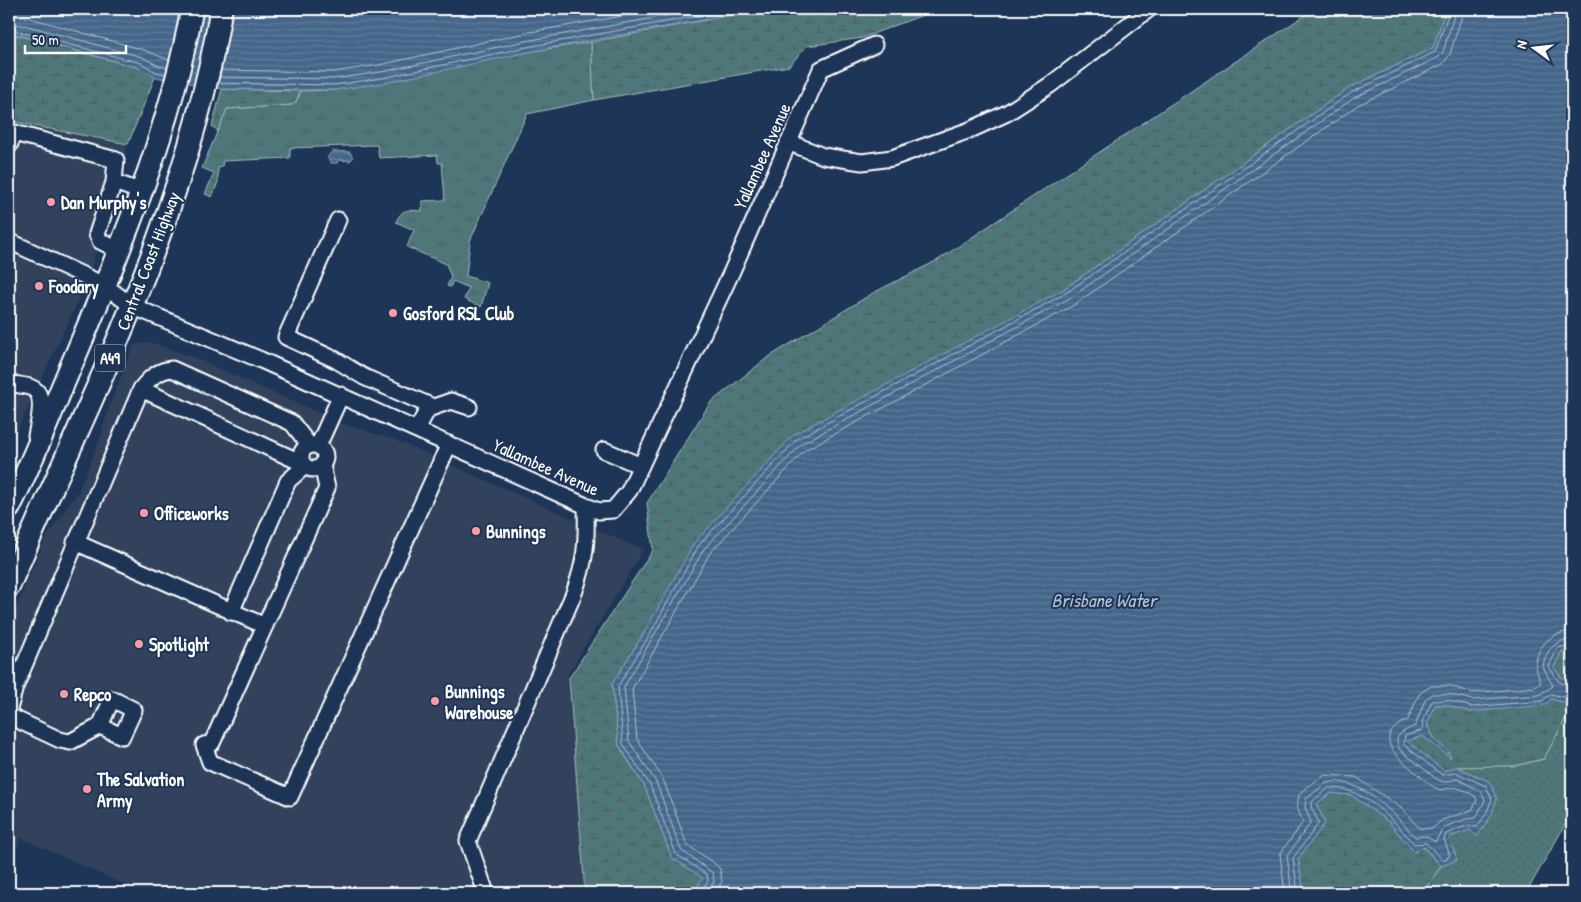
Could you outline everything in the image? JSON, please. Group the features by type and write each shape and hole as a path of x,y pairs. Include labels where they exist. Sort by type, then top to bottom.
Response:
{"highway":[{"name":"Central Coast Highway","path":"9,508 142,192 174,94 192,9"},
{"name":"Central Coast Highway","path":"9,586 132,306 176,190 203,93 220,9"}],"street":[{"path":"788,142 824,156 862,162 892,158 970,130 1007,113 1050,85 1148,9"},
{"name":"Yallambee Avenue","path":"9,241 104,285 132,306 417,429 586,506 599,510 613,510 629,491 641,466 732,270 821,70 874,45"},
{"path":"9,146 14,133 116,160 114,182 97,234 100,241 118,250"},
{"path":"114,182 142,192"},
{"path":"338,220 286,337 336,360 364,377 433,407"},
{"path":"9,709 12,690 141,389 146,381 160,371 172,369 292,423 314,446 325,454 322,465 327,488 212,743 204,745 210,762 290,797 449,444"},
{"path":"9,383 34,388 38,393 41,401 35,450"},
{"path":"141,389 312,469 322,465"},
{"path":"304,464 301,455 314,446 341,396"},
{"path":"417,429 424,412 433,407 451,402 469,407"},
{"path":"604,450 641,466"},
{"path":"231,612 288,481 304,464"},
{"path":"486,893 468,841 574,594 585,563 587,540 586,506"},
{"path":"75,542 265,626"},
{"path":"9,716 60,740 70,742 100,726"}],"shaded area":[{"path":"9,121 128,144 93,263 83,290 9,448"},
{"path":"150,342 195,358 344,424 395,440 643,550 568,674 588,893 143,893 21,838 9,866 9,625 44,541 78,492 100,439 110,404 134,345"}],"green space":[{"path":"752,9 939,9 862,38 807,46 789,66 594,100 591,42 742,13"},
{"path":"1314,9 1446,9 1433,48 1349,88 1064,289 644,633 612,684 619,746 645,787 672,858 704,878 693,893 585,893 569,678 653,550 647,503 710,403 767,358 873,293 938,260"},
{"path":"9,33 140,68 155,77 128,144 9,121"},
{"path":"591,42 594,100 527,114 470,241 466,276 488,283 481,307 464,299 469,288 453,281 450,287 447,286 451,277 446,264 407,247 414,230 396,222 403,212 422,211 422,201 445,200 442,163 438,163 437,155 379,158 377,145 290,148 290,158 223,161 222,167 218,168 218,182 212,197 205,194 214,173 202,168 227,109 291,105 299,97 300,91 334,90 533,51"},
{"path":"222,89 300,91 296,102 291,105 227,109 218,131 212,126"},
{"path":"1572,637 1572,683 1561,677 1554,667 1562,651 1571,650"},
{"path":"1551,699 1572,704 1572,707 1544,759 1515,766 1458,767 1444,771 1406,741 1423,736 1450,757 1448,751 1435,740 1427,724 1435,705 1447,705 1470,712"},
{"path":"1572,707 1572,813 1526,893 1423,893 1441,866 1457,860 1449,837 1470,830 1477,836 1490,782 1457,767 1515,766 1544,759"},
{"path":"1331,793 1351,795 1389,822 1414,852 1423,847 1441,866 1423,893 1304,893 1298,859 1325,823 1316,804"}],"water":[{"path":"9,9 752,9 742,13 533,51 383,83 334,90 222,89 155,77 139,68 9,33"},
{"name":"Brisbane Water","path":"1446,9 1572,9 1572,637 1571,650 1562,651 1554,667 1561,677 1572,683 1572,704 1551,699 1545,705 1470,712 1447,705 1435,705 1427,725 1435,740 1448,751 1451,758 1423,736 1407,741 1444,771 1457,767 1490,782 1497,798 1491,816 1477,837 1470,830 1449,837 1457,860 1441,866 1424,847 1414,852 1389,822 1351,795 1331,793 1316,804 1325,823 1298,859 1304,893 693,893 703,878 672,858 645,787 619,745 612,684 644,633 694,543 793,435 1064,289 1349,88 1433,48"},
{"path":"332,151 350,152 353,158 350,161 339,160 337,163 331,163 327,158"}],"place":[{"name":"Dan Murphy's","path":"51,202"},
{"name":"Foodary","path":"39,286"},
{"name":"Gosford RSL Club","path":"393,313"},
{"name":"Officeworks","path":"144,513"},
{"name":"Bunnings","path":"476,531"},
{"name":"Spotlight","path":"139,644"},
{"name":"Repco","path":"64,694"},
{"name":"Bunnings Warehouse","path":"435,701"},
{"name":"The Salvation Army","path":"87,789"}]}
